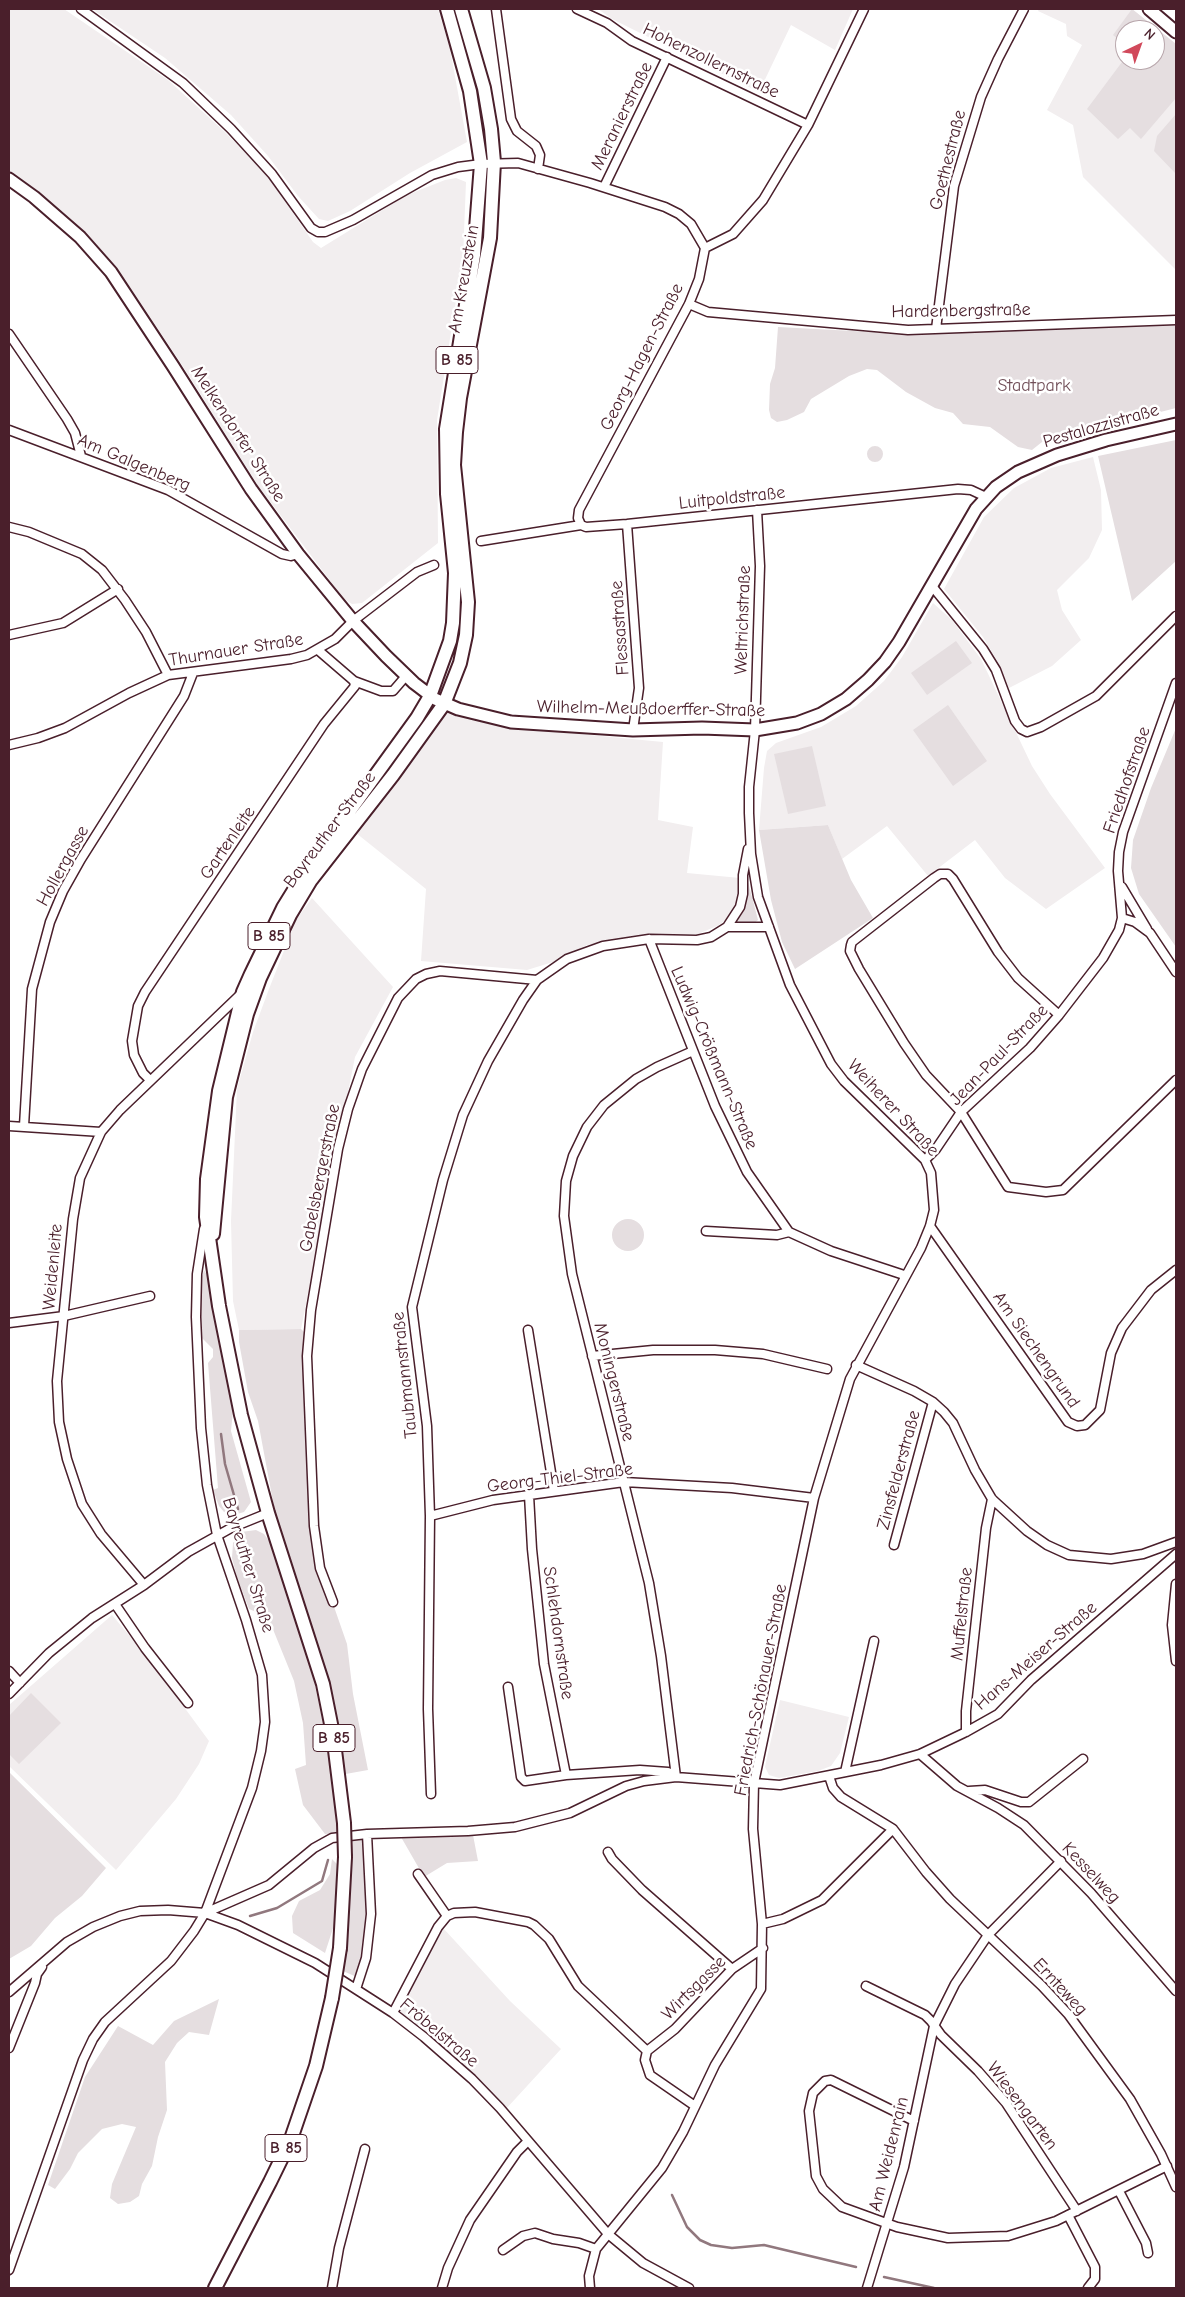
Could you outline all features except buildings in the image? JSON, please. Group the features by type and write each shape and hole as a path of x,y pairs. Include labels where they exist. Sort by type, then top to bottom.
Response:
{"main road":[{"name":"Am Kreuzstein","path":"444,704 460,664 468,618 454,465 456,432 460,398 490,238 494,196 488,163 470,91 447,9"},
{"name":"Am Kreuzstein","path":"430,696 450,640 453,622 454,573 447,494 446,429 488,163 491,129 484,88 461,9"},
{"name":"Bayreuther Straße","path":"215,2288 290,2139 316,2066 332,1998 340,1948 345,1886 345,1857 344,1823 334,1734 323,1684 268,1513 241,1415 218,1306 206,1217 210,1150 219,1091 243,992 283,908 304,874 417,718 430,696"},
{"name":"Bayreuther Straße","path":"211,1251 226,1097 247,1014 260,978 290,915 311,880 354,822 393,775 444,704"}],"street":[{"path":"81,9 183,82 231,128 272,174 311,228 318,232 325,232 353,220 432,174 458,167 488,163 518,163 604,187 679,214 691,224 704,248 734,234 763,200 808,125 864,9"},
{"path":"496,9 511,119 518,131 536,146 540,155 538,169"},
{"name":"Hohenzollernstraße","path":"577,9 607,23 632,41 808,125"},
{"name":"Goethestraße","path":"936,329 954,186 981,96 1024,9"},
{"path":"1150,9 1176,32"},
{"name":"Meranierstraße","path":"604,187 667,57"},
{"name":"Melkendorfer Straße","path":"9,180 34,197 80,236 111,272 169,359 251,489 298,554 354,621 406,676 430,696 444,704"},
{"name":"Georg-Hagen-Straße","path":"581,525 578,518 579,510 688,304 699,279 704,248"},
{"name":"Hardenbergstraße","path":"688,304 708,312 908,330 1176,320"},
{"path":"9,334 67,419 75,433 81,456"},
{"name":"Pestalozzistraße","path":"986,497 996,487 1018,472 1051,457 1106,440 1176,424"},
{"name":"Am Galgenberg","path":"9,430 168,490 282,554 290,556 298,554"},
{"name":"Luitpoldstraße","path":"480,541 581,525 586,527 627,524 958,489 971,490 986,497"},
{"name":"Wilhelm-Meußdoerffer-Straße","path":"444,704 462,710 525,724 633,730 702,728 755,730 797,723 821,714 846,699 868,680 899,642 970,519 986,497"},
{"name":"Weltrichstraße","path":"755,730 760,566 757,510"},
{"name":"Flessastraße","path":"627,524 639,688 633,730"},
{"path":"9,527 28,532 82,554 102,570 118,589 146,632 168,674"},
{"path":"354,621 417,572 434,565"},
{"path":"932,586 983,649 996,670 1021,729 1027,732 1033,731 1096,696 1176,616"},
{"path":"9,635 63,623 118,589"},
{"name":"Thurnauer Straße","path":"9,745 26,742 58,730 168,674 193,673 292,659 318,650 354,621"},
{"path":"318,650 354,681 381,691 393,690 406,676"},
{"name":"Hollergasse","path":"24,1126 32,990 50,922 63,891 184,696 193,673"},
{"name":"Gartenleite","path":"150,1080 143,1073 134,1055 132,1041 138,1006 145,992 324,724 355,686 354,681"},
{"name":"Friedhofstraße","path":"1122,918 1119,852 1123,832 1176,683"},
{"name":"Weiherer Straße","path":"755,730 749,787 750,840 758,897 790,985 831,1064 844,1081 925,1160 931,1173 934,1190 934,1210 930,1226 921,1248 904,1275 856,1365 840,1410 814,1498"},
{"path":"538,980 559,964 585,951 627,941 649,939 697,940 711,937 727,927 740,907 743,894 743,876 750,840"},
{"path":"1059,1016 1018,978 954,879 948,874 940,874 934,878 852,942 850,951 859,969 904,1044 926,1075 961,1112 1008,1187 1046,1192 1063,1190 1176,1080"},
{"path":"1119,879 1150,933 1176,972"},
{"path":"1122,918 1135,922 1150,933"},
{"name":"Jean-Paul-Straße","path":"925,1160 936,1149 961,1112 1030,1048 1059,1016 1103,958 1119,930 1122,918"},
{"path":"727,927 769,927"},
{"name":"Ludwig-Crößmann-Straße","path":"649,939 715,1106 747,1172 789,1232"},
{"name":"Gabelsbergerstraße","path":"333,1602 322,1576 316,1542 308,1356 314,1293 338,1149 348,1109 362,1069 379,1033 398,998 416,979 426,974 440,971 538,980"},
{"name":"Taubmannstraße","path":"431,1794 428,1709 430,1516 427,1426 412,1306 443,1180 462,1115 488,1061 523,1000 538,980"},
{"name":"Weidenleite","path":"144,1585 101,1534 82,1504 59,1422 56,1381 73,1219 80,1178 101,1132 150,1080 243,992"},
{"name":"Moningerstraße","path":"676,1777 661,1656 649,1583 572,1274 564,1216 566,1181 573,1156 587,1127 604,1105 622,1089 658,1067 694,1052"},
{"path":"9,1126 101,1132"},
{"name":"Bayreuther Straße","path":"9,2270 83,2060 105,2022 171,1961 205,1913 252,1788 261,1751 265,1722 262,1675 246,1620 217,1535 207,1485 200,1428 196,1317 197,1274 206,1217"},
{"name":"Am Siechengrund","path":"930,1226 1068,1422 1077,1426 1085,1425 1100,1410 1111,1353 1122,1328 1151,1290 1176,1270"},
{"path":"706,1231 777,1235 789,1232 831,1250 904,1275"},
{"path":"9,1323 64,1316 150,1296"},
{"path":"528,1330 554,1491"},
{"path":"592,1356 653,1350 715,1350 763,1354 827,1369"},
{"path":"856,1365 914,1391 933,1402 953,1423 975,1470 992,1499 1047,1545 1069,1555 1111,1559 1143,1554 1176,1542"},
{"name":"Zinsfelderstraße","path":"894,1545 933,1402"},
{"name":"Georg-Thiel-Straße","path":"430,1516 493,1500 624,1482 723,1487 814,1498"},
{"name":"Schlehdornstraße","path":"529,1494 532,1558 544,1664 566,1774"},
{"name":"Friedrich-Schönauer-Straße","path":"596,2250 662,2168 695,2106 714,2064 760,1989 763,1948 753,1829 754,1783 814,1498"},
{"name":"Muffelstraße","path":"966,1732 966,1711 986,1528 992,1499"},
{"path":"9,1694 75,1631 144,1585 188,1552 217,1535 268,1513"},
{"name":"Hans-Meiser-Straße","path":"676,1777 780,1785 881,1765 920,1754 998,1714 1031,1680 1176,1554"},
{"path":"1176,1584 1172,1625 1176,1662"},
{"path":"115,1604 145,1648 188,1703"},
{"path":"845,1772 874,1642"},
{"path":"9,1671 20,1683"},
{"path":"508,1687 521,1776 525,1781 566,1774 640,1770 668,1772 676,1777"},
{"name":"Kesselweg","path":"920,1754 957,1786 969,1791 1024,1825 1061,1861 1176,1991"},
{"name":"Kesselweg","path":"969,1791 985,1790 1021,1802 1029,1802 1083,1759"},
{"name":"Ernteweg","path":"830,1776 833,1788 841,1797 893,1829 932,1879 988,1936 1042,1986 1095,2049 1130,2099 1176,2186"},
{"path":"9,1992 67,1942 93,1927 120,1916 150,1910 205,1913 269,1885 314,1848 332,1838 367,1834 515,1827 570,1812 626,1786 676,1777"},
{"path":"762,1924 783,1920 822,1900 893,1829"},
{"path":"356,1989 366,1958 371,1914 367,1834"},
{"path":"608,1852 619,1867 642,1890 732,1969"},
{"name":"Am Weidenrain","path":"867,2288 902,2174 934,2026 955,1984 988,1936 1061,1861"},
{"path":"418,1874 447,1916"},
{"path":"393,2013 438,1928 447,1916 454,1913 474,1912 534,1925 549,1939 578,1986 647,2050 645,2060 650,2075 695,2106"},
{"name":"Fröbelstraße","path":"205,1913 238,1925 315,1963 393,2013 472,2079 608,2234 643,2262 689,2288"},
{"name":"Wirtsgasse","path":"647,2050 675,2029 732,1969 763,1948"},
{"path":"9,2048 37,1974 49,1957"},
{"path":"866,1986 925,2015 934,2026"},
{"name":"Wiesengarten","path":"934,2026 1006,2103 1077,2211"},
{"path":"914,2121 831,2080 825,2081 819,2086 809,2104 816,2176 823,2189 842,2207 887,2223 948,2238 1008,2236 1028,2231 1068,2215 1167,2166"},
{"path":"442,2288 448,2268 470,2220 517,2152 528,2141"},
{"path":"332,2288 339,2248 365,2148"},
{"path":"1118,2191 1146,2243 1148,2253"},
{"path":"1068,2215 1095,2267 1096,2279 1088,2288"},
{"path":"503,2250 523,2236 535,2233 553,2239 579,2243 596,2250 589,2276 590,2288"}],"shaded area":[{"path":"9,9 64,9 168,80 225,132 254,162 270,180 313,242 321,248 407,195 445,180 456,178 466,182 463,257 437,420 438,543 362,603 352,604 344,599 259,487 182,365 116,266 67,217 9,173"},
{"path":"92,9 438,9 450,49 467,142 410,173 350,211 328,221 319,219 298,196 268,156 231,115 165,58"},
{"path":"598,9 853,9 835,50 791,25 759,92 612,19"},
{"path":"1039,9 1132,9 1146,20 1115,20 1115,70 1165,70 1165,35 1176,44 1176,270 1083,177 1073,125 1047,110 1082,45 1067,36 1066,24 1038,11"},
{"path":"1093,457 1101,490 1102,530 1089,558 1057,590 1062,610 1081,640 1052,666 1009,688 999,664 983,637 944,589 984,517 1014,488 1051,468"},
{"path":"933,603 952,620 981,659 1032,766 1050,794 1105,868 1046,909 1005,878 975,840 928,876 887,826 842,859 828,825 759,830 767,751 776,743 821,727 856,706 884,681 902,657"},
{"path":"443,712 507,727 663,742 658,820 693,827 687,873 740,878 737,903 732,915 719,925 698,934 641,935 587,945 553,962 527,970 421,961 426,889 356,833"},
{"path":"312,898 393,987 355,1057 301,1329 239,1330 233,1301 231,1221 237,1089 253,1032 296,920"},
{"path":"112,1615 145,1654 209,1741 199,1764 176,1799 116,1870 9,1766 9,1705"},
{"path":"780,1700 849,1717 840,1753 831,1766 818,1771 779,1778 769,1775 765,1767"},
{"path":"444,1929 510,2001 561,2049 505,2110 398,2012 440,1930"}],"green space":[{"path":"1132,9 1146,20 1124,20"},
{"path":"1165,35 1176,44 1176,98 1141,139 1130,128 1118,139 1087,109 1116,70 1165,70"},
{"path":"1176,114 1176,174 1154,151 1157,136"},
{"name":"Stadtpark","path":"1176,324 1176,408 1067,436 1053,443 1042,442 1032,450 1018,447 990,427 963,424 953,413 935,408 906,392 877,370 867,369 849,376 811,399 804,412 787,420 777,422 771,418 769,410 770,384 775,368 778,327 910,334"},
{"path":"1176,440 1176,561 1132,601 1098,456"},
{"path":"875,446 883,454 875,462 867,454"},
{"path":"956,641 972,663 927,695 911,673"},
{"path":"948,705 987,761 953,786 913,730"},
{"path":"1176,728 1176,947 1139,894 1131,868 1133,840 1151,788"},
{"path":"812,746 826,806 788,814 774,754"},
{"path":"828,825 851,880 873,918 795,969 782,942 771,900 759,830"},
{"path":"747,878 758,920 752,925 736,924 743,908"},
{"path":"628,1219 634,1220 639,1224 643,1229 643,1241 639,1246 634,1250 628,1251 622,1250 617,1246 613,1241 612,1235 613,1229 617,1224 622,1220"},
{"path":"204,1270 207,1275 233,1410 231,1431 251,1502 244,1512 234,1515 224,1512 219,1506 213,1490 218,1488 208,1363 213,1357 213,1349 202,1338 199,1312 201,1280"},
{"path":"301,1329 309,1337 317,1558 347,1644 353,1694 368,1770 340,1775 333,1734 268,1513 274,1507 258,1421 248,1392 239,1342 239,1330"},
{"path":"256,1530 264,1534 272,1545 311,1666 337,1791 339,1833 325,1834 303,1805 295,1769 306,1765 303,1723 294,1681 268,1617 249,1609 237,1577 232,1558 233,1543 241,1532"},
{"path":"31,1693 61,1723 19,1764 9,1754 9,1716"},
{"path":"9,1772 106,1868 82,1896 55,1918 31,1946 9,1959"},
{"path":"353,1834 367,1834 371,1914 359,1978 343,1971"},
{"path":"473,1835 478,1861 447,1863 424,1877 401,1837"},
{"path":"332,1859 337,1864 336,1919 325,1953 293,1933 292,1916 299,1901 320,1890 330,1874"},
{"path":"219,1999 209,2035 189,2032 177,2043 165,2062 167,2110 158,2137 152,2166 142,2184 139,2196 130,2202 118,2204 110,2198 112,2184 136,2127 122,2124 102,2129 78,2153 70,2169 55,2189 48,2185 85,2077 118,2026 153,2045 174,2021"}],"waterway":[{"path":"221,1434 225,1464 238,1509"},
{"path":"250,1916 277,1908 322,1881 328,1860"},
{"path":"672,2195 687,2227 700,2240 711,2245 732,2248 764,2245 856,2267"},
{"path":"884,2277 934,2288"}]}
